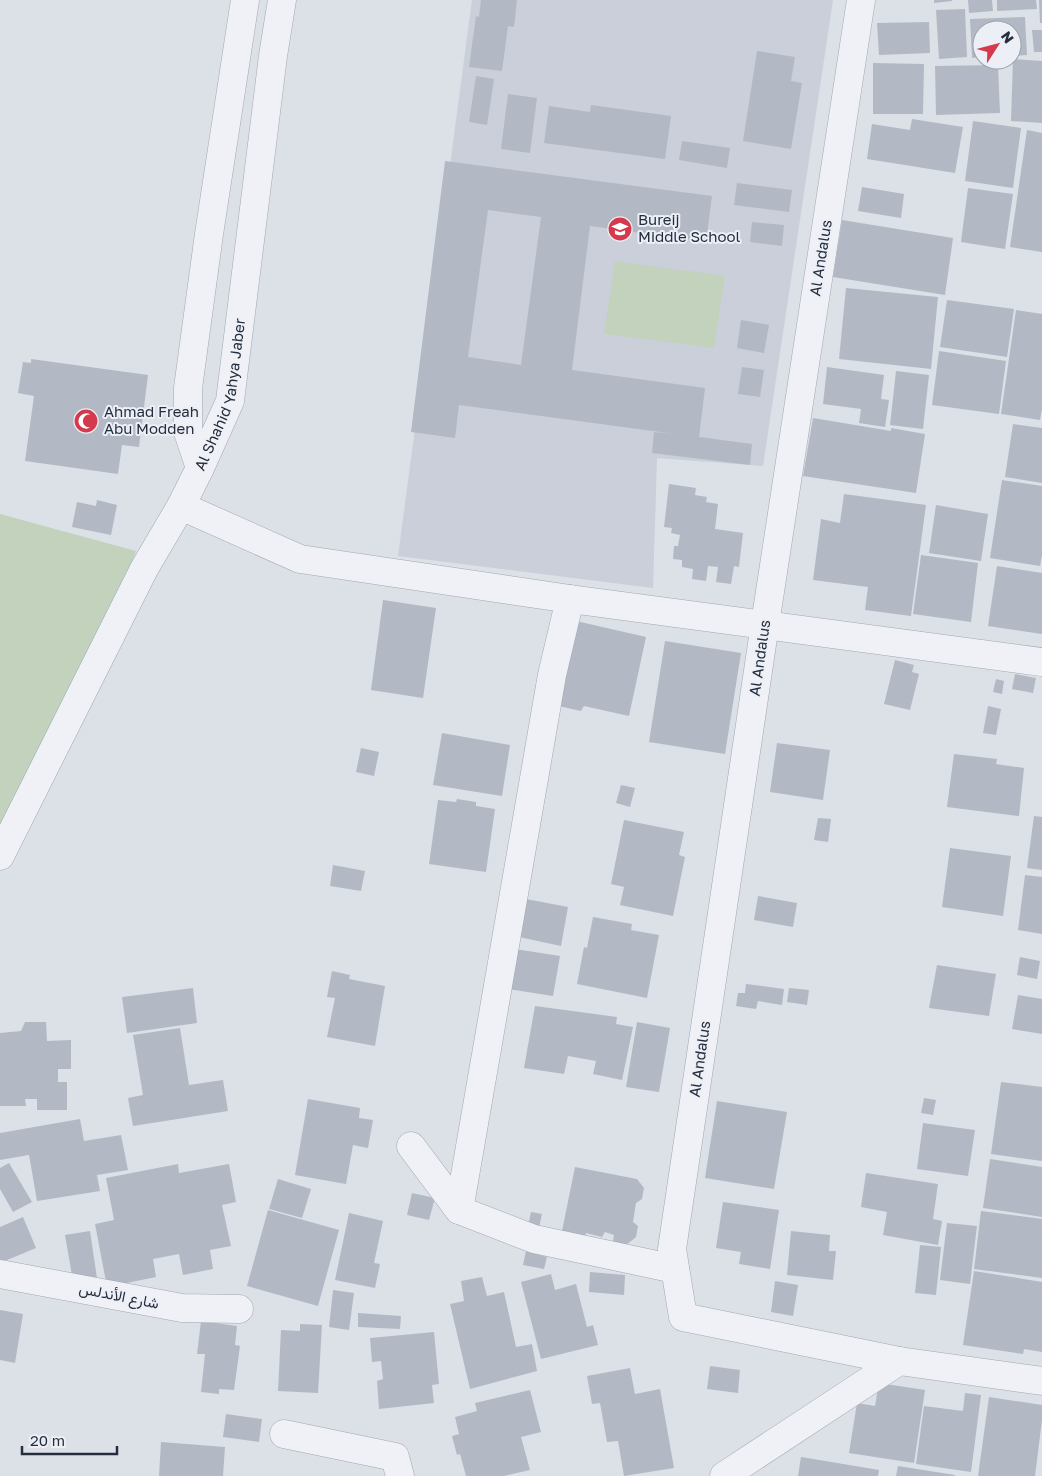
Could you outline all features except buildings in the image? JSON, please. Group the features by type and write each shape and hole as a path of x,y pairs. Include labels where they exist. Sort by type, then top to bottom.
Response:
{"street":[{"name":"Al Shahid Yahya Jaber","path":"200,468 188,432 188,388 209,234 245,0"},
{"name":"Al Shahid Yahya Jaber","path":"200,468 230,401 273,56 282,0"},
{"name":"Al Andalus","path":"861,0 765,624 672,1249 683,1317 899,1361"},
{"path":"0,856 144,569 181,506 200,468"},
{"path":"181,506 300,560 570,599 1042,662"},
{"path":"460,1210 552,675 570,599"},
{"path":"412,1146 460,1210 534,1239 675,1269"},
{"name":"شارع الأندلس","path":"0,1274 182,1308 239,1309"},
{"path":"724,1476 899,1361 1042,1380"},
{"path":"284,1434 394,1457 400,1476"}],"shaded area":[{"name":"Bureij Middle School","path":"472,0 833,0 763,466 657,458 653,588 398,556"}],"green space":[{"path":"615,261 725,276 714,348 604,334"},
{"path":"0,514 136,551 130,568 0,836"}],"place":[{"name":"Bureij Middle School","path":"620,229"},
{"name":"Ahmad Freah Abu Modden","path":"86,421"}]}
